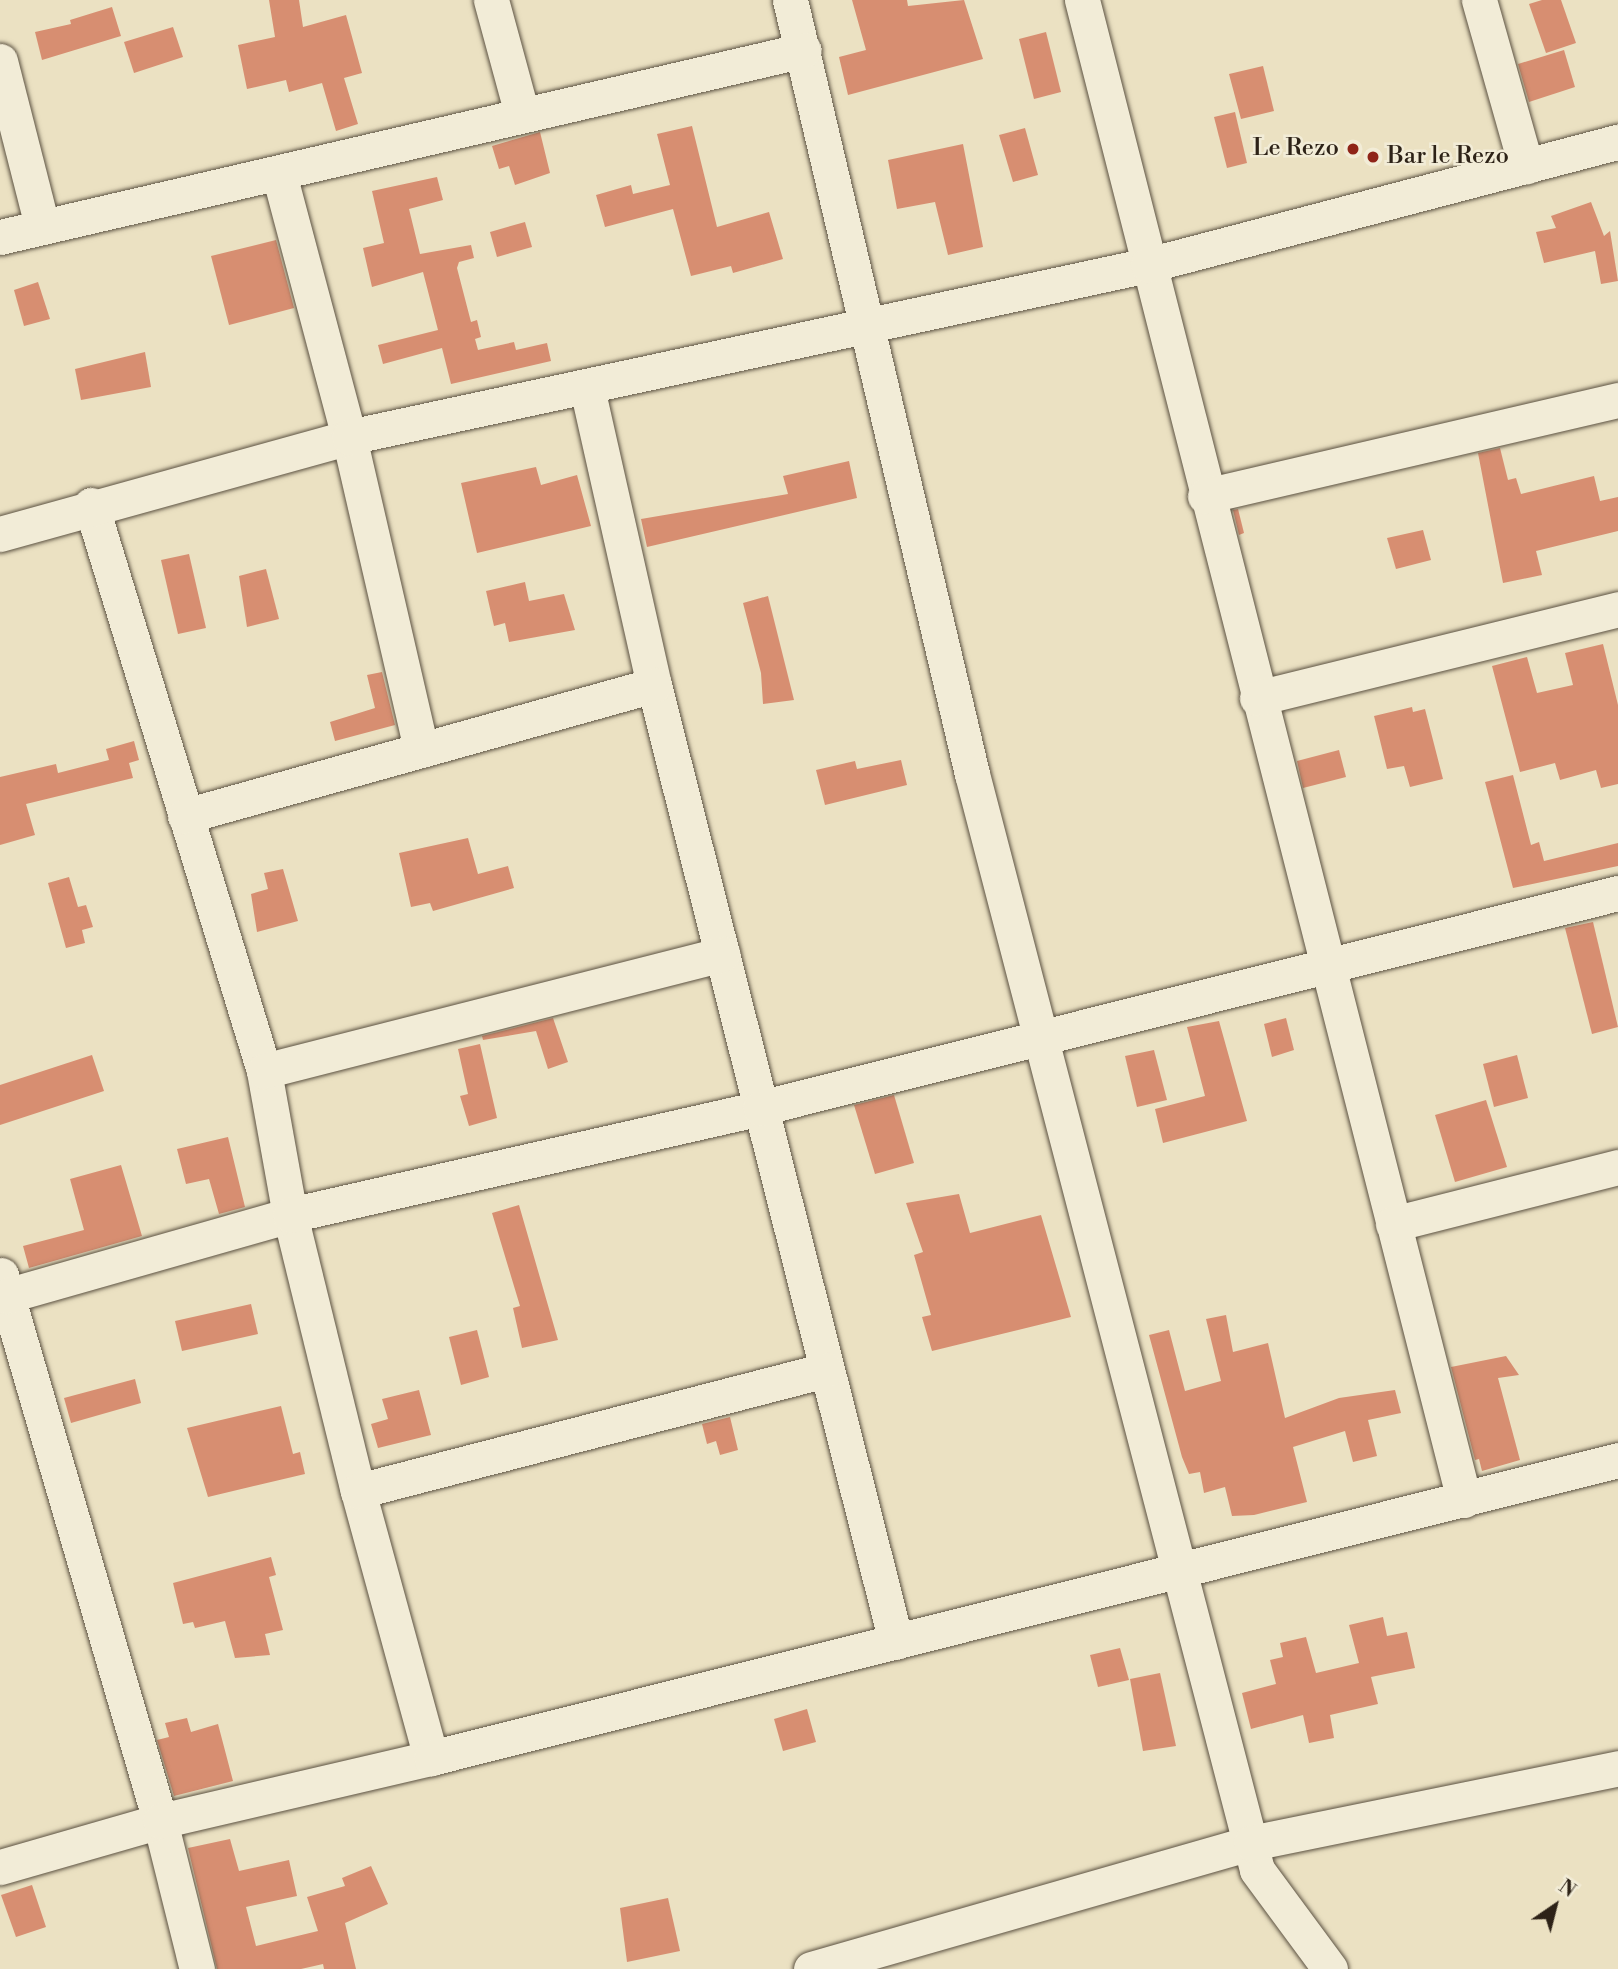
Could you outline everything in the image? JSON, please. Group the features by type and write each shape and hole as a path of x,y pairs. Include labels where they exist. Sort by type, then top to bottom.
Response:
{"street":[{"path":"491,0 522,114"},
{"path":"790,0 870,326 972,774 1043,1037 1257,1870 1269,1890 1330,1969"},
{"path":"1082,0 1205,496 1464,1500"},
{"path":"1479,0 1526,166"},
{"path":"0,237 803,50"},
{"path":"0,61 42,226"},
{"path":"0,534 91,505 349,437 587,388 1148,265 1618,142"},
{"path":"279,174 349,437 421,750"},
{"path":"587,388 654,685 895,1642"},
{"path":"1205,496 1618,400"},
{"path":"91,505 264,1071 290,1215 358,1491 431,1758"},
{"path":"1258,698 1618,609"},
{"path":"185,816 654,685"},
{"path":"197,1969 160,1821 3,1285 290,1215 761,1108 1618,894"},
{"path":"264,1071 722,954"},
{"path":"1393,1224 1618,1167"},
{"path":"358,1491 826,1370"},
{"path":"0,1867 160,1821 431,1758 1618,1460"},
{"path":"811,1969 1251,1843 1618,1768"}],"building":[{"path":"269,0 299,0 303,27 346,15 362,73 344,78 358,124 336,131 322,83 289,92 286,80 247,89 238,45 275,37"},
{"path":"852,0 907,0 908,6 964,0 983,59 848,95 839,57 866,50"},
{"path":"1542,0 1561,0 1576,43 1546,53 1529,4"},
{"path":"112,7 121,36 42,60 35,32 71,24 70,20"},
{"path":"173,27 183,57 134,73 124,42"},
{"path":"1046,32 1061,92 1034,99 1019,39"},
{"path":"1564,50 1575,87 1529,102 1518,64"},
{"path":"1263,66 1274,111 1241,119 1229,74"},
{"path":"1235,112 1247,163 1227,168 1214,117"},
{"path":"692,126 717,227 769,212 783,259 733,273 731,266 691,276 673,209 605,227 596,195 631,185 633,194 670,185 657,134"},
{"path":"1025,128 1038,175 1013,182 999,135"},
{"path":"540,132 550,173 515,185 509,166 499,169 492,146"},
{"path":"963,144 983,247 948,255 935,202 897,209 888,160"},
{"path":"437,177 443,200 409,209 420,254 471,245 474,258 459,262 457,268 471,322 477,320 481,337 475,339 478,350 514,342 516,350 547,343 551,361 451,384 442,348 383,364 378,345 438,330 423,272 372,287 363,248 384,243 372,191"},
{"path":"1591,202 1604,236 1610,231 1618,281 1601,284 1595,251 1544,263 1536,232 1556,228 1551,216"},
{"path":"525,222 532,247 497,257 490,232"},
{"path":"276,240 294,308 229,325 211,256"},
{"path":"38,282 50,319 24,326 14,290"},
{"path":"145,352 151,387 81,400 75,369"},
{"path":"1500,448 1508,480 1516,478 1521,494 1594,476 1600,501 1618,497 1618,531 1536,551 1542,575 1503,583 1478,453"},
{"path":"849,461 857,498 647,547 641,519 788,494 783,476"},
{"path":"536,467 541,485 577,475 591,526 477,553 461,483"},
{"path":"1238,509 1244,533 1239,535 1233,510"},
{"path":"1423,530 1431,560 1396,569 1387,538"},
{"path":"189,554 206,628 178,634 161,560"},
{"path":"266,569 279,619 247,627 239,576"},
{"path":"525,582 529,601 564,594 575,630 509,642 505,623 494,626 486,591"},
{"path":"768,596 794,700 763,704 761,673 743,603"},
{"path":"1603,644 1618,705 1618,784 1601,788 1596,770 1560,780 1555,763 1520,772 1492,666 1527,657 1537,693 1573,685 1565,653"},
{"path":"382,672 395,725 335,741 330,722 375,708 367,675"},
{"path":"1412,707 1413,712 1425,709 1443,779 1410,787 1404,766 1387,769 1374,716"},
{"path":"134,741 139,760 129,763 133,778 26,804 35,835 0,845 0,777 56,764 58,773 109,760 106,749"},
{"path":"1339,750 1346,777 1303,788 1297,761"},
{"path":"901,760 907,785 825,805 816,770 855,761 857,769"},
{"path":"1513,775 1531,845 1539,842 1544,861 1618,843 1618,866 1513,888 1485,782"},
{"path":"468,838 478,874 508,866 514,888 433,911 430,903 411,907 399,853"},
{"path":"283,869 298,921 257,932 251,894 268,889 264,873"},
{"path":"69,877 78,907 86,905 93,927 82,930 85,943 66,948 48,883"},
{"path":"1593,922 1618,1027 1592,1034 1565,928"},
{"path":"553,1018 568,1062 548,1069 536,1031 483,1040 482,1036"},
{"path":"1286,1018 1294,1050 1272,1057 1264,1024"},
{"path":"1219,1021 1247,1121 1163,1143 1155,1109 1205,1096 1187,1027"},
{"path":"480,1044 497,1118 469,1126 460,1096 468,1094 458,1049"},
{"path":"1154,1050 1167,1100 1137,1107 1125,1056"},
{"path":"92,1055 104,1091 0,1125 0,1085"},
{"path":"1517,1055 1528,1098 1494,1107 1483,1064"},
{"path":"894,1095 914,1163 875,1174 854,1105"},
{"path":"1486,1100 1507,1167 1455,1182 1435,1115"},
{"path":"228,1137 245,1207 219,1214 209,1179 186,1184 177,1149"},
{"path":"121,1165 142,1236 29,1268 23,1246 84,1230 70,1179"},
{"path":"959,1194 970,1233 1041,1215 1071,1317 932,1351 922,1317 931,1315 914,1255 923,1252 906,1203"},
{"path":"519,1205 558,1340 522,1348 513,1308 520,1306 492,1213"},
{"path":"251,1304 258,1334 182,1351 175,1321"},
{"path":"1226,1315 1233,1352 1268,1343 1285,1418 1339,1398 1395,1390 1401,1413 1368,1420 1377,1456 1353,1462 1345,1431 1293,1447 1307,1502 1254,1515 1232,1516 1225,1487 1204,1493 1200,1472 1189,1474 1182,1457 1149,1335 1169,1330 1185,1391 1221,1381 1206,1319"},
{"path":"477,1330 489,1377 461,1385 449,1337"},
{"path":"1506,1356 1519,1375 1498,1378 1520,1460 1482,1471 1479,1459 1475,1460 1451,1367"},
{"path":"135,1379 141,1403 71,1423 64,1398"},
{"path":"419,1390 431,1435 378,1448 371,1424 388,1419 382,1399"},
{"path":"281,1406 293,1454 300,1452 305,1474 208,1497 187,1428"},
{"path":"730,1417 738,1450 720,1455 716,1441 707,1444 702,1424"},
{"path":"271,1557 276,1575 269,1577 283,1630 265,1634 270,1655 235,1658 225,1621 195,1628 193,1622 183,1624 173,1583"},
{"path":"1383,1617 1387,1636 1407,1632 1415,1668 1371,1677 1378,1704 1330,1715 1334,1738 1309,1743 1303,1715 1251,1729 1242,1693 1276,1684 1270,1660 1283,1657 1280,1643 1306,1637 1316,1673 1359,1663 1349,1625"},
{"path":"1120,1648 1129,1680 1098,1687 1090,1655"},
{"path":"1160,1673 1176,1746 1143,1751 1130,1679"},
{"path":"807,1709 816,1742 783,1751 774,1719"},
{"path":"187,1718 191,1732 218,1724 233,1781 174,1796 157,1740 169,1737 165,1723"},
{"path":"230,1839 239,1871 289,1860 297,1896 246,1907 256,1946 318,1931 307,1897 345,1886 342,1878 371,1866 388,1904 345,1923 356,1969 324,1969 323,1964 301,1969 217,1969 188,1848"},
{"path":"32,1885 46,1927 16,1937 1,1895"},
{"path":"668,1898 680,1951 627,1962 620,1908"}],"place":[{"name":"Le Rezo","path":"1353,149"},
{"name":"Bar le Rezo","path":"1373,157"}]}
